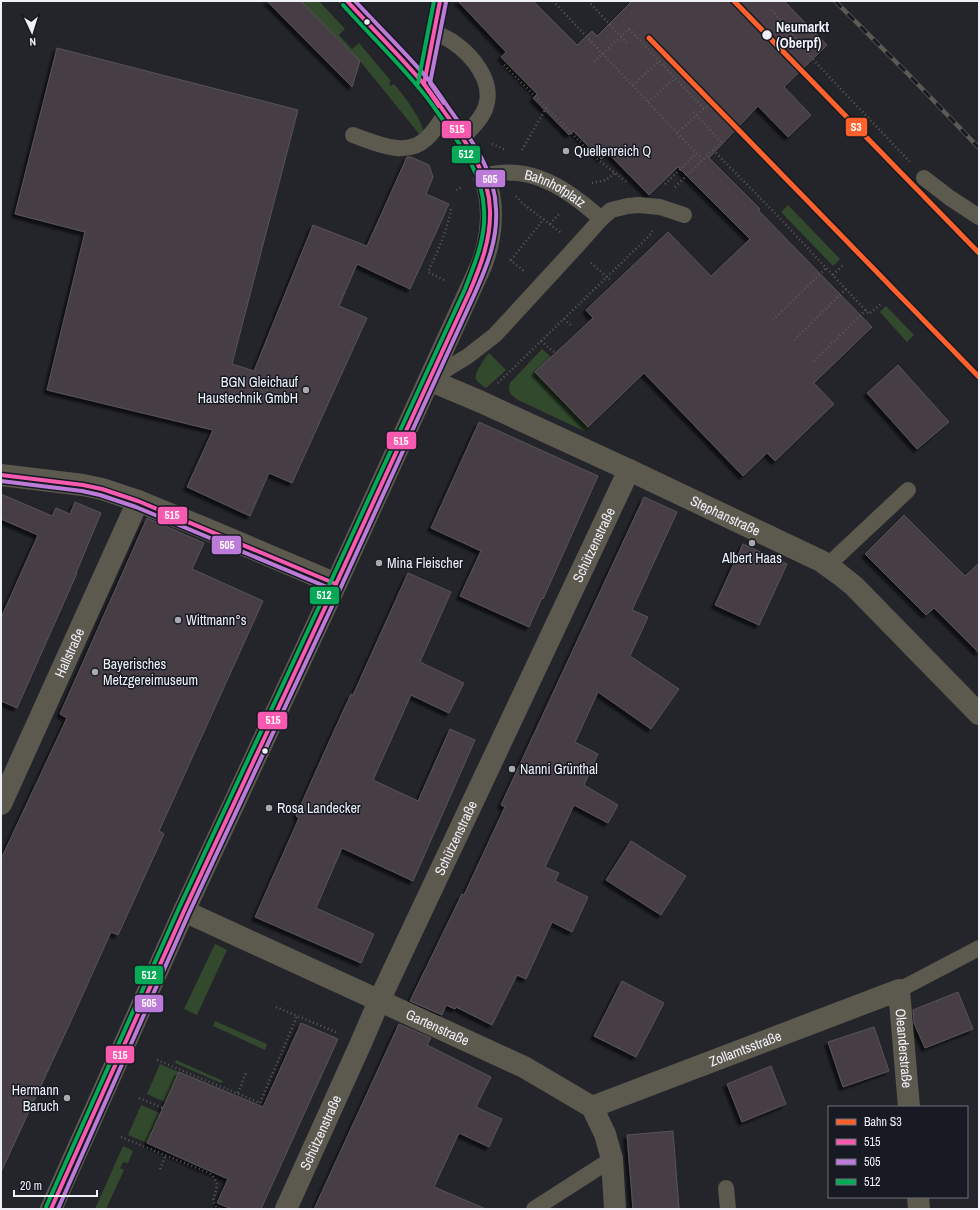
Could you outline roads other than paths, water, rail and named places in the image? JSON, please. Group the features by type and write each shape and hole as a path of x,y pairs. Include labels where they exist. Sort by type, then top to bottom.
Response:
{"street":[{"path":"51,1209 184,911 336,584 486,254 490,228 490,212 489,196 484,176"},
{"name":"Stephanstraße","path":"429,380 479,401 629,470 799,550 827,566 854,586 979,714"},
{"name":"Schützenstraße","path":"286,1209 362,1043 379,1001 629,470"},
{"path":"1,475 83,484 102,489 138,501 336,584"},
{"name":"Hallstraße","path":"1,804 138,501"},
{"name":"Gartenstraße","path":"184,911 524,1067 592,1107"},
{"name":"Zollamtsstraße","path":"592,1107 899,990"},
{"name":"Oleanderstraße","path":"899,990 909,1106"},
{"path":"592,1107 605,1134 612,1159 615,1209"},
{"path":"918,1198 919,1209"}],"lane":[{"path":"347,1 424,84 463,138 484,176"},
{"path":"424,84 440,1"},
{"path":"434,32 452,42 470,57 480,70 488,89 486,106 475,124 463,138"},
{"path":"353,135 384,146 395,148 409,147 426,139 445,114"},
{"name":"Bahnhofplatz","path":"429,380 468,356 495,335 567,258 601,219 567,191 548,182 512,172 496,173 484,176"},
{"path":"924,178 950,198 979,217"},
{"path":"601,219 611,210 638,205 664,208 684,215"},
{"path":"827,566 908,490"},
{"path":"899,990 979,948"},
{"path":"534,1209 612,1159"},
{"path":"726,1188 728,1209"}],"railway":[{"path":"835,1 979,148"}],"rail line":[{"name":"S3","path":"734,1 979,253"},
{"name":"S3","path":"649,38 979,377"}],"place":[{"name":"Neumarkt (Oberpf)","path":"767,35"},
{"name":"Quellenreich Q","path":"566,151"},
{"name":"BGN Gleichauf Haustechnik GmbH","path":"306,390"},
{"name":"Albert Haas","path":"752,543"},
{"name":"Mina Fleischer","path":"379,563"},
{"name":"Wittmann°s","path":"178,620"},
{"name":"Bayerisches Metzgereimuseum","path":"95,672"},
{"name":"Nanni Grünthal","path":"512,769"},
{"name":"Rosa Landecker","path":"269,808"},
{"name":"Hermann Baruch","path":"67,1098"}]}
